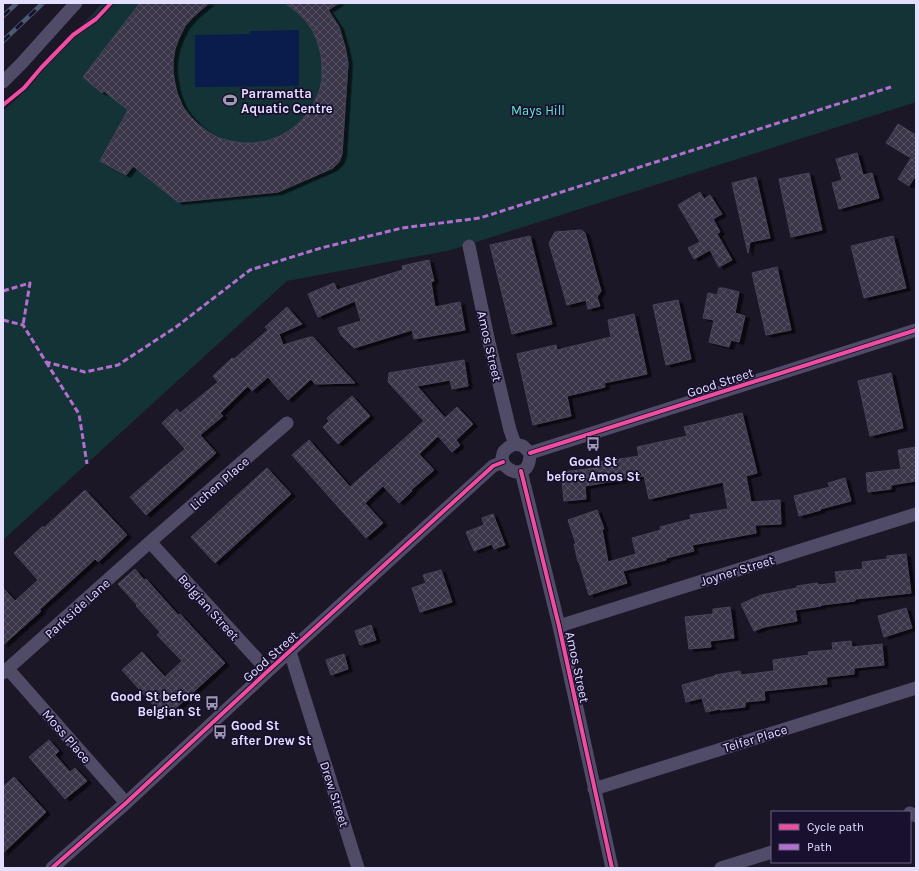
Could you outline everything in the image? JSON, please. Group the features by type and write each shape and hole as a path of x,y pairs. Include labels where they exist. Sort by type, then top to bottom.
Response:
{"street":[{"path":"3,82 76,3"},
{"name":"Amos Street","path":"469,246 488,338 510,430 515,444"},
{"name":"Good Street","path":"530,453 916,330"},
{"name":"Lichen Place","path":"150,542 287,424"},
{"path":"515,444 523,446 530,453 529,464 526,468 515,472 505,467 503,462 504,451 508,447 515,444"},
{"name":"Good Street","path":"52,868 126,803 493,466 503,462"},
{"name":"Amos Street","path":"521,471 559,626 612,868"},
{"name":"Joyner Street","path":"559,626 916,514"},
{"name":"Parkside Lane","path":"6,671 150,542"},
{"name":"Belgian Street","path":"150,542 268,671"},
{"name":"Drew Street","path":"290,652 358,868"},
{"name":"Moss Place","path":"6,671 126,803"},
{"name":"Telfer Place","path":"594,789 916,688"},
{"path":"721,868 771,852"}],"green space":[{"name":"Mays Hill","path":"102,3 916,3 916,102 451,250 287,281 3,540 3,111 25,91 68,38"}],"water":[{"path":"299,30 299,86 195,87 195,35 250,34 250,31"}],"building":[{"path":"140,3 209,3 185,26 175,49 173,73 177,93 183,107 190,116 208,132 219,138 230,141 254,143 267,141 278,137 299,123 314,103 322,80 321,55 313,31 297,12 285,3 339,3 328,10 339,27 348,63 342,154 339,162 333,168 278,192 178,202 133,166 126,175 100,161 128,110 104,91 102,93 83,77"},
{"path":"898,124 916,135 916,175 909,186 898,179 911,158 886,143"},
{"path":"857,153 863,175 872,173 879,198 839,209 832,183 842,180 836,159"},
{"path":"809,173 822,230 791,237 779,179"},
{"path":"756,177 770,238 750,242 748,253 732,183"},
{"path":"700,192 704,199 710,195 722,214 713,219 720,232 717,234 732,260 719,267 710,250 694,259 688,248 700,242 678,205"},
{"path":"581,230 585,233 601,291 597,297 600,306 588,309 586,300 567,305 549,243 555,232"},
{"path":"530,236 552,324 512,334 490,245"},
{"path":"893,236 906,288 864,298 851,246"},
{"path":"429,260 434,281 431,282 435,307 460,302 465,330 414,339 412,330 354,348 341,335 338,328 361,321 355,301 318,317 308,294 334,283 337,290 403,270 402,266"},
{"path":"777,267 791,330 766,335 752,273"},
{"path":"719,288 739,292 735,313 745,316 739,342 731,340 729,347 709,342 714,320 703,318 708,293 717,295"},
{"path":"678,300 691,359 666,365 653,305"},
{"path":"287,307 302,324 279,334 283,345 313,337 355,383 315,384 311,379 288,400 268,377 252,391 248,386 220,413 223,416 200,435 216,453 146,515 130,497 185,449 162,423 177,409 180,413 218,382 213,376 232,358 234,359 268,330 265,327"},
{"path":"634,314 647,374 604,383 605,387 567,396 571,416 533,425 517,354 556,345 557,350 611,337 608,320"},
{"path":"464,360 468,386 452,389 450,380 417,386 445,418 457,407 473,424 456,440 460,445 452,452 438,436 419,454 434,470 411,490 412,491 399,503 383,486 365,503 383,523 366,538 292,455 309,440 350,487 424,421 388,382 389,373"},
{"path":"891,373 903,428 870,436 858,381"},
{"path":"352,396 370,416 338,444 323,427 329,421 327,418"},
{"path":"742,413 757,473 746,476 751,502 780,500 781,524 755,525 756,533 692,545 694,551 623,571 627,583 589,595 578,562 574,544 576,544 568,520 597,510 604,529 602,529 608,562 636,554 632,538 661,530 660,527 691,519 690,515 728,509 723,482 649,499 644,476 585,486 586,499 564,501 561,472 596,468 595,463 639,456 637,447 687,436 684,427"},
{"path":"916,447 916,481 891,485 891,489 868,492 866,473 901,469 898,450"},
{"path":"267,468 291,494 215,563 191,537"},
{"path":"845,478 851,501 799,516 794,496 830,487 828,483"},
{"path":"85,490 127,535 98,562 95,559 3,645 3,588 15,601 38,580 14,553 43,526 44,528"},
{"path":"493,514 505,545 494,549 492,544 474,551 466,532 484,525 482,518"},
{"path":"906,554 911,593 855,599 855,601 795,610 797,621 764,627 754,631 741,604 761,595 797,588 797,586 817,583 818,585 837,583 835,572 863,569 862,562 887,559 887,556"},
{"path":"135,569 144,580 146,579 178,615 180,614 225,663 165,718 122,670 142,652 165,677 182,661 157,635 160,632 118,584"},
{"path":"441,570 452,602 420,612 412,588 426,583 423,575"},
{"path":"730,607 734,638 710,641 711,647 689,649 685,617 713,614 713,609"},
{"path":"906,608 912,628 884,637 878,616"},
{"path":"371,625 376,640 360,645 355,631"},
{"path":"851,641 852,647 882,644 884,665 854,668 854,674 826,677 827,684 764,691 765,700 745,702 745,707 706,712 702,698 686,702 682,685 715,675 740,671 741,675 774,671 773,660 809,655 808,652 833,650 832,643"},
{"path":"344,654 348,669 331,675 326,660"},
{"path":"49,740 59,751 55,755 70,772 75,768 87,781 65,799 29,757"},
{"path":"14,777 46,812 3,853 3,787"}],"railway":[{"path":"3,16 17,3"},
{"path":"3,41 43,3"}],"marked path":[{"path":"3,320 23,325 46,362 85,372 118,365 176,327 250,270 321,248 402,228 480,218 891,87"},
{"path":"3,291 30,283 23,325"},
{"path":"46,362 79,414 87,464"}],"cycle path":[{"path":"3,105 24,88 73,35 96,19 111,3"},
{"path":"530,453 916,330"},
{"path":"52,868 126,803 493,466 503,462"},
{"path":"521,471 559,626 612,868"}],"place":[{"name":"Parramatta Aquatic Centre","path":"230,100"},
{"name":"Good St before Amos St","path":"593,444"},
{"name":"Good St before Belgian St","path":"212,703"},
{"name":"Good St after Drew St","path":"220,732"}]}
